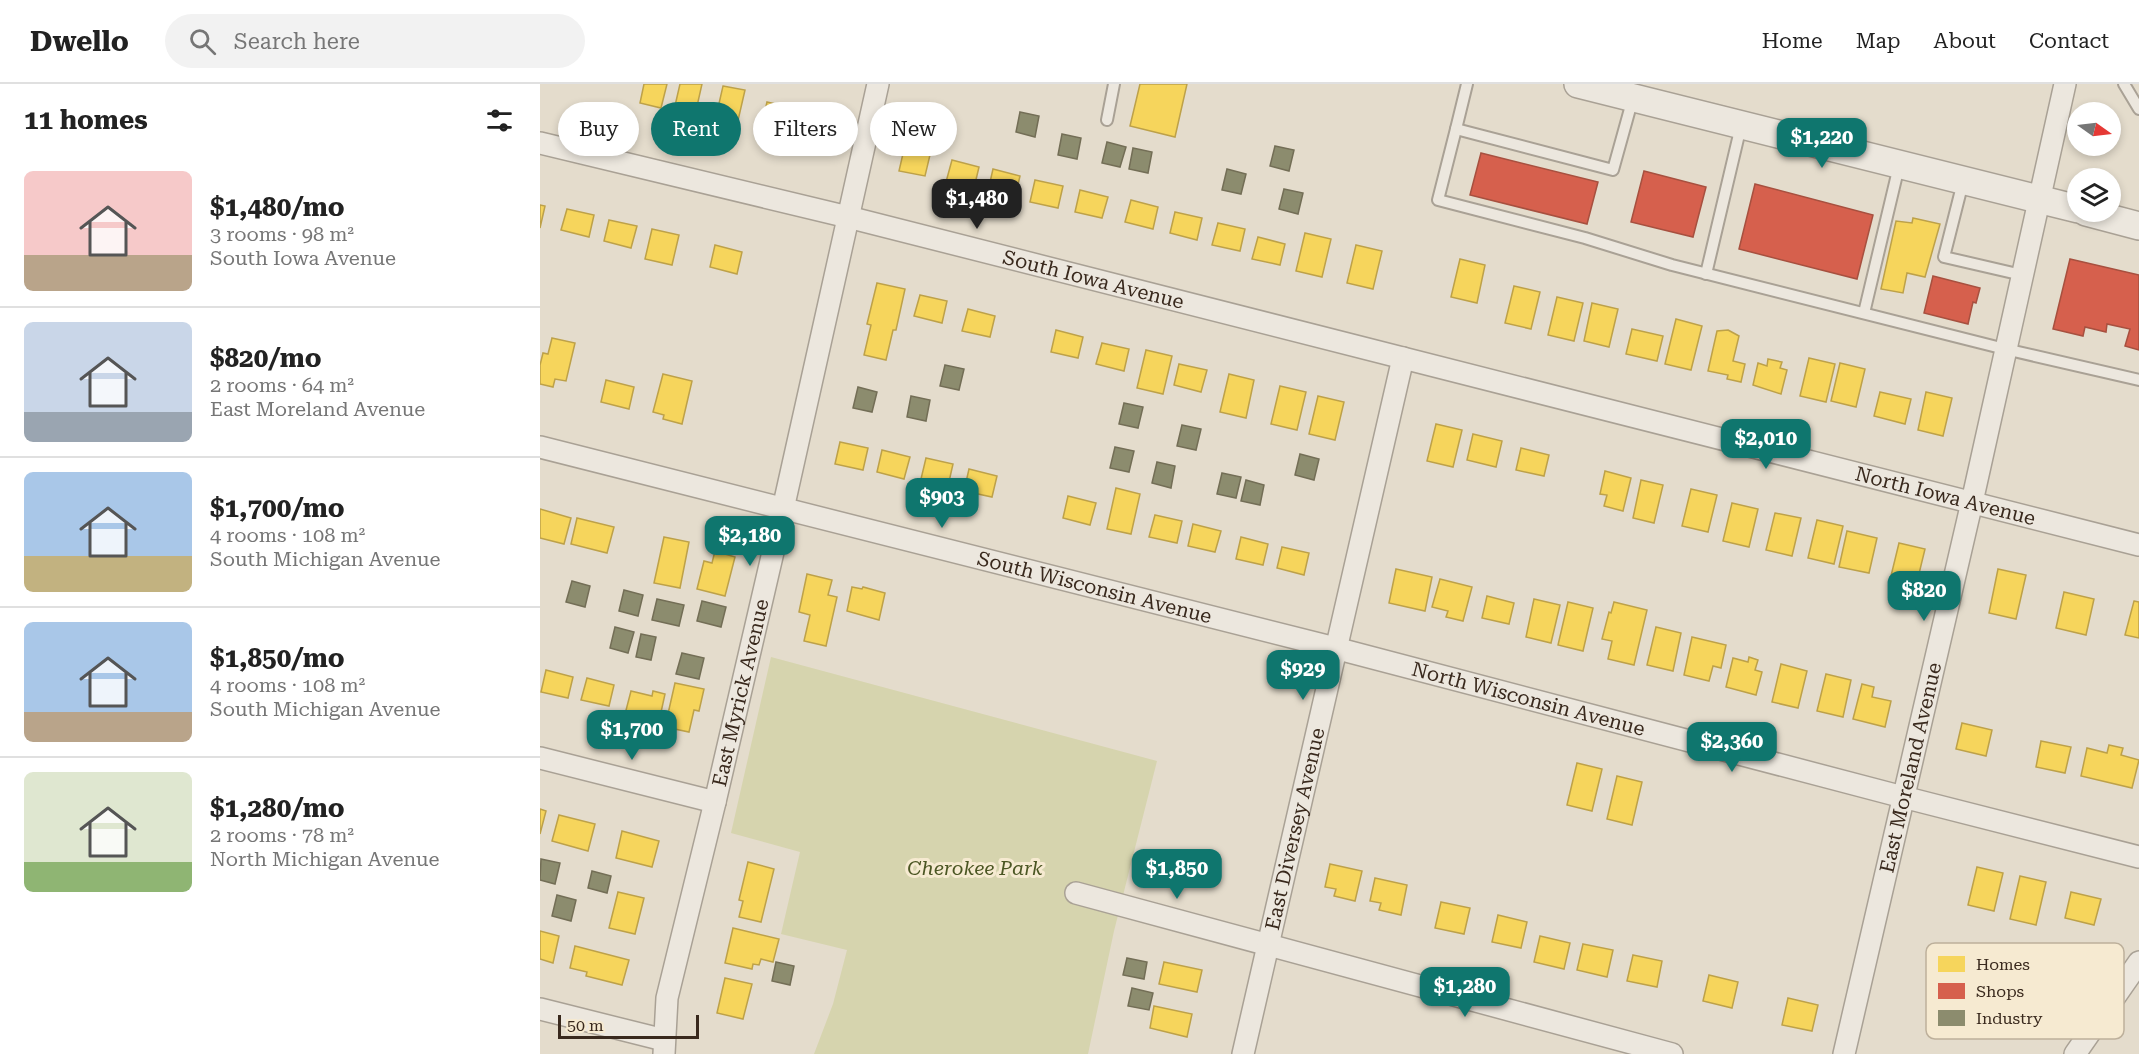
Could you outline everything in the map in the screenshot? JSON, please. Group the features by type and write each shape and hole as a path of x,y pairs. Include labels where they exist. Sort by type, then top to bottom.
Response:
{"street":[{"name":"East Myrick Avenue","path":"664,1047 667,998 716,802 878,84"},
{"path":"1578,84 2067,206"},
{"name":"East Moreland Avenue","path":"1844,1054 1972,502 2065,84"},
{"name":"South Iowa Avenue","path":"540,143 848,217 1403,358"},
{"path":"2121,221 2139,226"},
{"name":"North Iowa Avenue","path":"1403,358 2139,544"},
{"name":"East Diversey Avenue","path":"1243,1054 1403,358"},
{"name":"South Wisconsin Avenue","path":"540,447 1335,648"},
{"name":"North Wisconsin Avenue","path":"1335,648 1903,798 2139,857"},
{"path":"540,758 716,802"},
{"path":"1076,893 1622,1047 1672,1054"},
{"path":"2124,984 2139,962"},
{"path":"540,1009 664,1047"},
{"path":"2075,1054 2085,1039"}],"lane":[{"path":"1107,120 1114,84"},
{"path":"1467,84 1438,200 1585,238 1706,274 2139,380"},
{"path":"2124,84 2139,109"},
{"path":"1456,129 1613,170 1633,98"},
{"path":"1706,274 1742,126"},
{"path":"1864,313 1899,166"},
{"path":"1964,182 1944,257 2022,275"}],"green space":[{"name":"Cherokee Park","path":"771,657 1157,761 1114,931 1088,1054 814,1054 833,1004 847,950 781,934 800,852 731,833"}],"building: Homes":[{"path":"644,84 667,84 662,102 651,102 651,106 640,103"},
{"path":"680,84 702,84 698,102 676,102"},
{"path":"1140,84 1187,84 1175,137 1130,126"},
{"path":"723,86 745,90 741,108 741,102 719,102"},
{"path":"902,156 930,156 925,176 899,171"},
{"path":"952,160 979,167 974,188 946,182"},
{"path":"993,169 1020,176 1015,197 988,191"},
{"path":"1035,180 1063,186 1058,208 1030,202"},
{"path":"1080,190 1108,197 1102,218 1075,212"},
{"path":"1131,200 1158,207 1153,229 1125,222"},
{"path":"540,205 545,206 540,228"},
{"path":"567,209 594,215 589,237 561,230"},
{"path":"1175,212 1202,218 1197,240 1170,233"},
{"path":"1913,218 1940,224 1925,277 1907,273 1903,293 1881,289 1896,221 1912,223"},
{"path":"609,220 637,226 631,248 604,241"},
{"path":"1218,223 1245,229 1240,251 1212,245"},
{"path":"652,229 679,235 672,265 645,259"},
{"path":"1305,233 1331,239 1322,277 1296,271"},
{"path":"1258,237 1285,244 1280,265 1252,259"},
{"path":"715,245 742,252 737,274 710,267"},
{"path":"1356,245 1382,251 1373,289 1347,283"},
{"path":"1460,259 1485,265 1477,303 1451,297"},
{"path":"877,283 905,289 896,330 893,330 886,360 864,355 871,325 867,324"},
{"path":"1514,286 1540,292 1531,329 1505,323"},
{"path":"920,295 947,301 942,323 914,316"},
{"path":"1557,297 1583,303 1574,341 1548,335"},
{"path":"1592,303 1618,309 1609,347 1584,341"},
{"path":"968,309 995,316 990,337 962,331"},
{"path":"1676,319 1702,326 1691,370 1665,364"},
{"path":"1632,329 1663,336 1657,361 1626,354"},
{"path":"1056,330 1083,337 1078,358 1051,352"},
{"path":"1728,330 1739,336 1733,361 1745,364 1741,382 1727,379 1728,375 1708,371 1717,331"},
{"path":"552,338 575,343 566,381 555,379 553,387 540,384 540,365 543,353 548,354"},
{"path":"1102,343 1129,349 1124,371 1096,364"},
{"path":"1146,350 1172,356 1163,394 1137,388"},
{"path":"1809,358 1835,364 1826,402 1800,396"},
{"path":"1768,359 1782,362 1780,368 1787,370 1781,394 1753,385 1758,363 1767,366"},
{"path":"1840,363 1865,369 1856,407 1831,401"},
{"path":"1179,364 1207,370 1201,392 1174,385"},
{"path":"663,374 692,381 682,424 663,419 664,415 653,412"},
{"path":"1229,374 1254,380 1246,418 1220,412"},
{"path":"606,380 634,387 629,409 601,402"},
{"path":"1280,386 1306,392 1297,430 1271,424"},
{"path":"1880,392 1911,399 1905,424 1874,416"},
{"path":"1926,392 1952,398 1943,436 1918,430"},
{"path":"1318,396 1344,402 1335,440 1309,434"},
{"path":"1436,424 1462,430 1453,467 1427,461"},
{"path":"1473,434 1502,441 1496,467 1467,460"},
{"path":"840,442 868,448 863,470 835,464"},
{"path":"1521,448 1549,455 1544,476 1516,470"},
{"path":"882,450 910,457 904,479 877,472"},
{"path":"926,458 953,464 948,486 921,479"},
{"path":"969,469 997,476 992,497 964,491"},
{"path":"1605,471 1631,478 1623,511 1604,506 1607,495 1600,494"},
{"path":"1641,480 1663,485 1654,523 1633,518"},
{"path":"1116,488 1140,494 1131,534 1107,529"},
{"path":"1691,489 1717,495 1708,532 1682,526"},
{"path":"1068,496 1096,503 1090,525 1063,518"},
{"path":"1732,503 1758,509 1749,547 1723,541"},
{"path":"540,509 571,518 564,544 540,538"},
{"path":"1775,513 1801,518 1792,556 1766,550"},
{"path":"1155,515 1182,521 1177,543 1149,537"},
{"path":"577,518 614,527 607,553 571,544"},
{"path":"1817,520 1843,526 1834,564 1808,558"},
{"path":"1193,524 1221,531 1215,552 1188,546"},
{"path":"1847,531 1877,538 1869,573 1839,567"},
{"path":"664,537 689,542 680,588 654,583"},
{"path":"1241,537 1268,544 1263,565 1236,559"},
{"path":"1899,543 1925,549 1916,586 1890,580"},
{"path":"1282,547 1309,553 1304,575 1277,568"},
{"path":"715,551 735,557 725,596 697,589 704,561 712,563"},
{"path":"1396,569 1432,577 1425,611 1389,603"},
{"path":"1998,569 2026,575 2016,619 1989,613"},
{"path":"807,574 832,580 828,595 837,597 826,646 804,641 810,615 799,612"},
{"path":"1440,579 1472,587 1463,621 1446,617 1448,611 1432,607"},
{"path":"852,587 862,589 863,587 885,593 879,620 847,611"},
{"path":"2064,592 2094,599 2086,635 2056,628"},
{"path":"1487,596 1514,603 1509,624 1482,618"},
{"path":"1534,599 1560,605 1551,643 1526,637"},
{"path":"2134,601 2139,602 2139,638 2125,635"},
{"path":"1568,602 1593,608 1583,651 1558,645"},
{"path":"1614,602 1647,610 1634,665 1608,659 1612,641 1602,639"},
{"path":"1656,627 1681,633 1673,671 1647,665"},
{"path":"1692,637 1726,645 1721,668 1713,666 1709,681 1684,675"},
{"path":"1749,657 1758,660 1755,670 1762,672 1756,695 1726,687 1733,658 1748,662"},
{"path":"1781,664 1807,671 1798,708 1772,702"},
{"path":"546,670 573,677 568,698 541,692"},
{"path":"1826,674 1851,680 1843,717 1817,711"},
{"path":"587,678 614,685 609,706 581,700"},
{"path":"675,683 704,689 699,711 694,710 689,732 665,727"},
{"path":"1862,684 1874,687 1872,697 1891,701 1885,727 1853,719"},
{"path":"631,691 652,696 653,691 665,694 658,726 624,718"},
{"path":"1962,723 1992,730 1986,756 1956,749"},
{"path":"2041,741 2071,747 2065,773 2036,767"},
{"path":"2109,745 2123,748 2121,755 2139,760 2132,788 2081,776 2087,748 2107,753"},
{"path":"1577,763 1602,769 1592,811 1567,805"},
{"path":"1617,776 1642,782 1632,825 1607,819"},
{"path":"540,809 546,811 540,834"},
{"path":"559,815 595,824 588,851 552,841"},
{"path":"622,831 659,841 652,867 616,858"},
{"path":"748,862 774,869 761,922 739,917 743,901 739,900"},
{"path":"1330,864 1362,871 1355,901 1334,896 1336,889 1325,887"},
{"path":"1977,867 2003,873 1994,911 1968,905"},
{"path":"2020,876 2046,882 2036,925 2010,919"},
{"path":"1375,878 1407,885 1401,915 1379,910 1381,903 1370,901"},
{"path":"618,892 644,898 635,934 609,928"},
{"path":"2071,892 2101,899 2094,925 2065,918"},
{"path":"1441,902 1470,908 1464,934 1435,928"},
{"path":"1498,915 1527,922 1521,948 1492,942"},
{"path":"733,928 779,939 773,962 761,959 759,965 753,964 752,969 725,963"},
{"path":"540,931 559,936 553,963 540,959"},
{"path":"1540,936 1570,943 1564,969 1534,962"},
{"path":"1583,944 1613,950 1607,977 1577,970"},
{"path":"575,946 629,960 622,985 586,976 587,972 570,968"},
{"path":"1633,955 1662,961 1657,987 1627,981"},
{"path":"1164,962 1202,970 1197,992 1159,984"},
{"path":"1709,975 1738,982 1732,1008 1703,1001"},
{"path":"725,978 752,984 743,1019 717,1013"},
{"path":"1788,998 1818,1005 1812,1031 1782,1025"},
{"path":"1154,1006 1192,1014 1187,1037 1150,1028"}],"building: Shops":[{"path":"1481,153 1598,182 1587,224 1470,195"},
{"path":"1644,171 1706,187 1693,237 1631,222"},
{"path":"1755,184 1873,215 1857,279 1739,249"},
{"path":"2070,259 2139,275 2139,350 2125,346 2130,329 2107,324 2106,332 2085,327 2083,336 2053,329"},
{"path":"1933,276 1980,288 1976,303 1973,302 1968,324 1924,313"}],"building: Industry":[{"path":"1020,112 1039,116 1035,137 1016,132"},
{"path":"1062,134 1081,138 1077,159 1058,155"},
{"path":"1107,142 1126,147 1120,167 1102,163"},
{"path":"1275,146 1294,150 1289,171 1270,166"},
{"path":"1133,148 1152,152 1148,173 1129,169"},
{"path":"1227,169 1246,174 1241,194 1222,190"},
{"path":"1284,189 1303,193 1298,214 1279,209"},
{"path":"945,365 964,369 959,390 940,386"},
{"path":"858,387 877,392 872,412 853,408"},
{"path":"911,396 930,400 926,421 907,417"},
{"path":"1124,403 1143,407 1138,428 1119,424"},
{"path":"1182,425 1201,429 1196,450 1177,446"},
{"path":"1115,447 1134,451 1129,472 1110,468"},
{"path":"1300,454 1319,459 1314,480 1295,475"},
{"path":"1157,462 1175,466 1171,488 1152,483"},
{"path":"1222,473 1241,477 1236,498 1217,494"},
{"path":"1246,480 1264,485 1260,505 1241,501"},
{"path":"572,581 590,586 585,607 566,602"},
{"path":"624,590 643,595 638,616 619,611"},
{"path":"657,599 684,605 679,626 652,620"},
{"path":"702,601 726,607 721,627 697,621"},
{"path":"615,627 634,632 628,653 610,648"},
{"path":"641,634 656,637 651,660 636,657"},
{"path":"682,653 704,658 699,679 676,674"},
{"path":"541,859 560,863 555,884 540,880"},
{"path":"592,871 611,876 607,893 588,888"},
{"path":"557,895 576,900 571,921 552,916"},
{"path":"1127,958 1147,962 1144,979 1123,975"},
{"path":"776,962 794,966 790,985 772,981"},
{"path":"1132,988 1153,993 1149,1010 1128,1006"}]}
